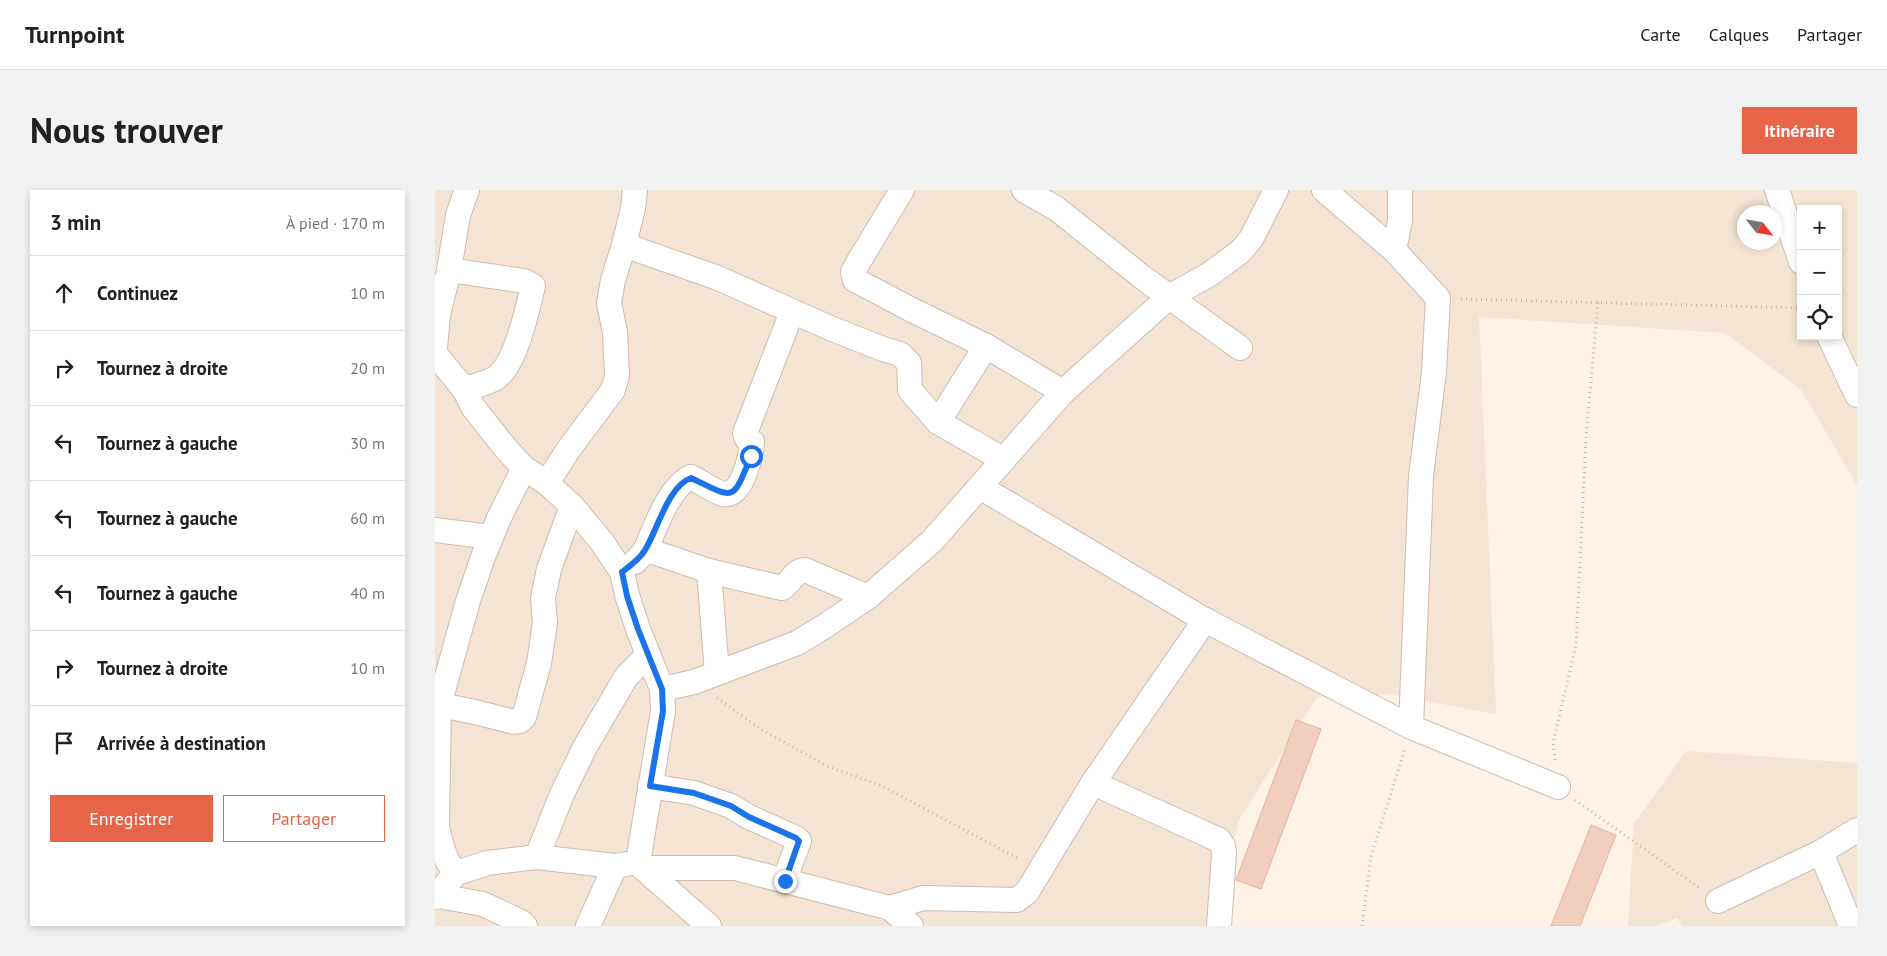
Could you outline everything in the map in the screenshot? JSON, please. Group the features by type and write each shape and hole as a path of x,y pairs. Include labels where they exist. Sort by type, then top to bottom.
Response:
{"street":[{"path":"435,348 438,315 449,270 458,215 467,190"},
{"path":"547,483 568,450 613,390 617,376 615,332 609,304 613,280 633,208 635,190"},
{"path":"902,190 856,266 853,272 855,280 987,346 1063,392"},
{"path":"662,689 694,682 797,643 868,597 933,541 1063,392 1169,297 1210,274 1241,251 1251,239 1276,190"},
{"path":"1324,190 1394,250 1438,298 1434,372 1421,476 1411,727"},
{"path":"1394,250 1400,221 1400,190"},
{"path":"1777,190 1797,250"},
{"path":"1029,191 1057,209 1169,297 1240,348"},
{"path":"624,245 718,278 793,312 899,354 909,363 910,390 938,422 1004,460"},
{"path":"449,270 524,281 533,286 527,313 512,357 498,377 464,389"},
{"path":"622,572 645,551 661,514 683,480 691,478 724,494 733,493 739,487 751,456 752,442 747,439 745,433 793,312"},
{"path":"1831,340 1857,395"},
{"path":"938,422 987,346"},
{"path":"435,354 464,389 473,408 507,450 524,468 547,483 571,506 602,542 622,572 627,596 662,689 663,711 650,786 641,865"},
{"path":"443,882 448,862 437,826 437,705 468,601 490,537 524,468"},
{"path":"980,487 1205,620 1411,727 1558,787"},
{"path":"437,705 515,722 520,721 524,717 539,662 545,622 543,598 549,569 571,506"},
{"path":"435,530 490,537"},
{"path":"645,551 653,552 709,572 782,588 797,572 805,570 868,597"},
{"path":"709,572 717,673"},
{"path":"890,908 923,898 1017,900 1027,892 1093,783 1205,620"},
{"path":"537,857 562,794 585,747 626,678 648,656"},
{"path":"1093,783 1219,840 1223,846 1223,853 1213,925"},
{"path":"650,786 694,793 731,806 749,817 796,838 799,841 785,881"},
{"path":"1718,901 1821,852 1857,830"},
{"path":"1821,852 1851,926"},
{"path":"443,882 487,863 537,857 615,866 735,868 890,908 911,926"},
{"path":"641,865 704,924"},
{"path":"587,926 615,866"},
{"path":"443,882 521,922 525,926"}],"path":[{"path":"1438,298 1797,308"},
{"path":"1598,302 1586,437 1576,644 1553,743 1558,787 1718,901"},
{"path":"694,682 763,730 829,767 880,785 1040,871"},
{"path":"1362,926 1371,856 1411,727"}],"shaded area":[{"path":"435,190 1857,190 1857,485 1801,390 1725,333 1479,317 1496,714 1388,694 1317,697 1240,818 1209,926 435,926"},
{"path":"1686,751 1857,763 1857,926 1682,926 1677,918 1657,926 1628,926 1634,824"}],"building":[{"path":"1296,720 1321,729 1261,889 1236,880"},
{"path":"1591,825 1616,835 1580,926 1551,926"}],"route":[{"path":"751,456 739,487 733,493 724,494 691,478 683,480 661,514 645,551 622,572 627,596 638,629 662,689 663,711 650,786 694,793 731,806 749,817 796,838 799,841 785,881"}]}
